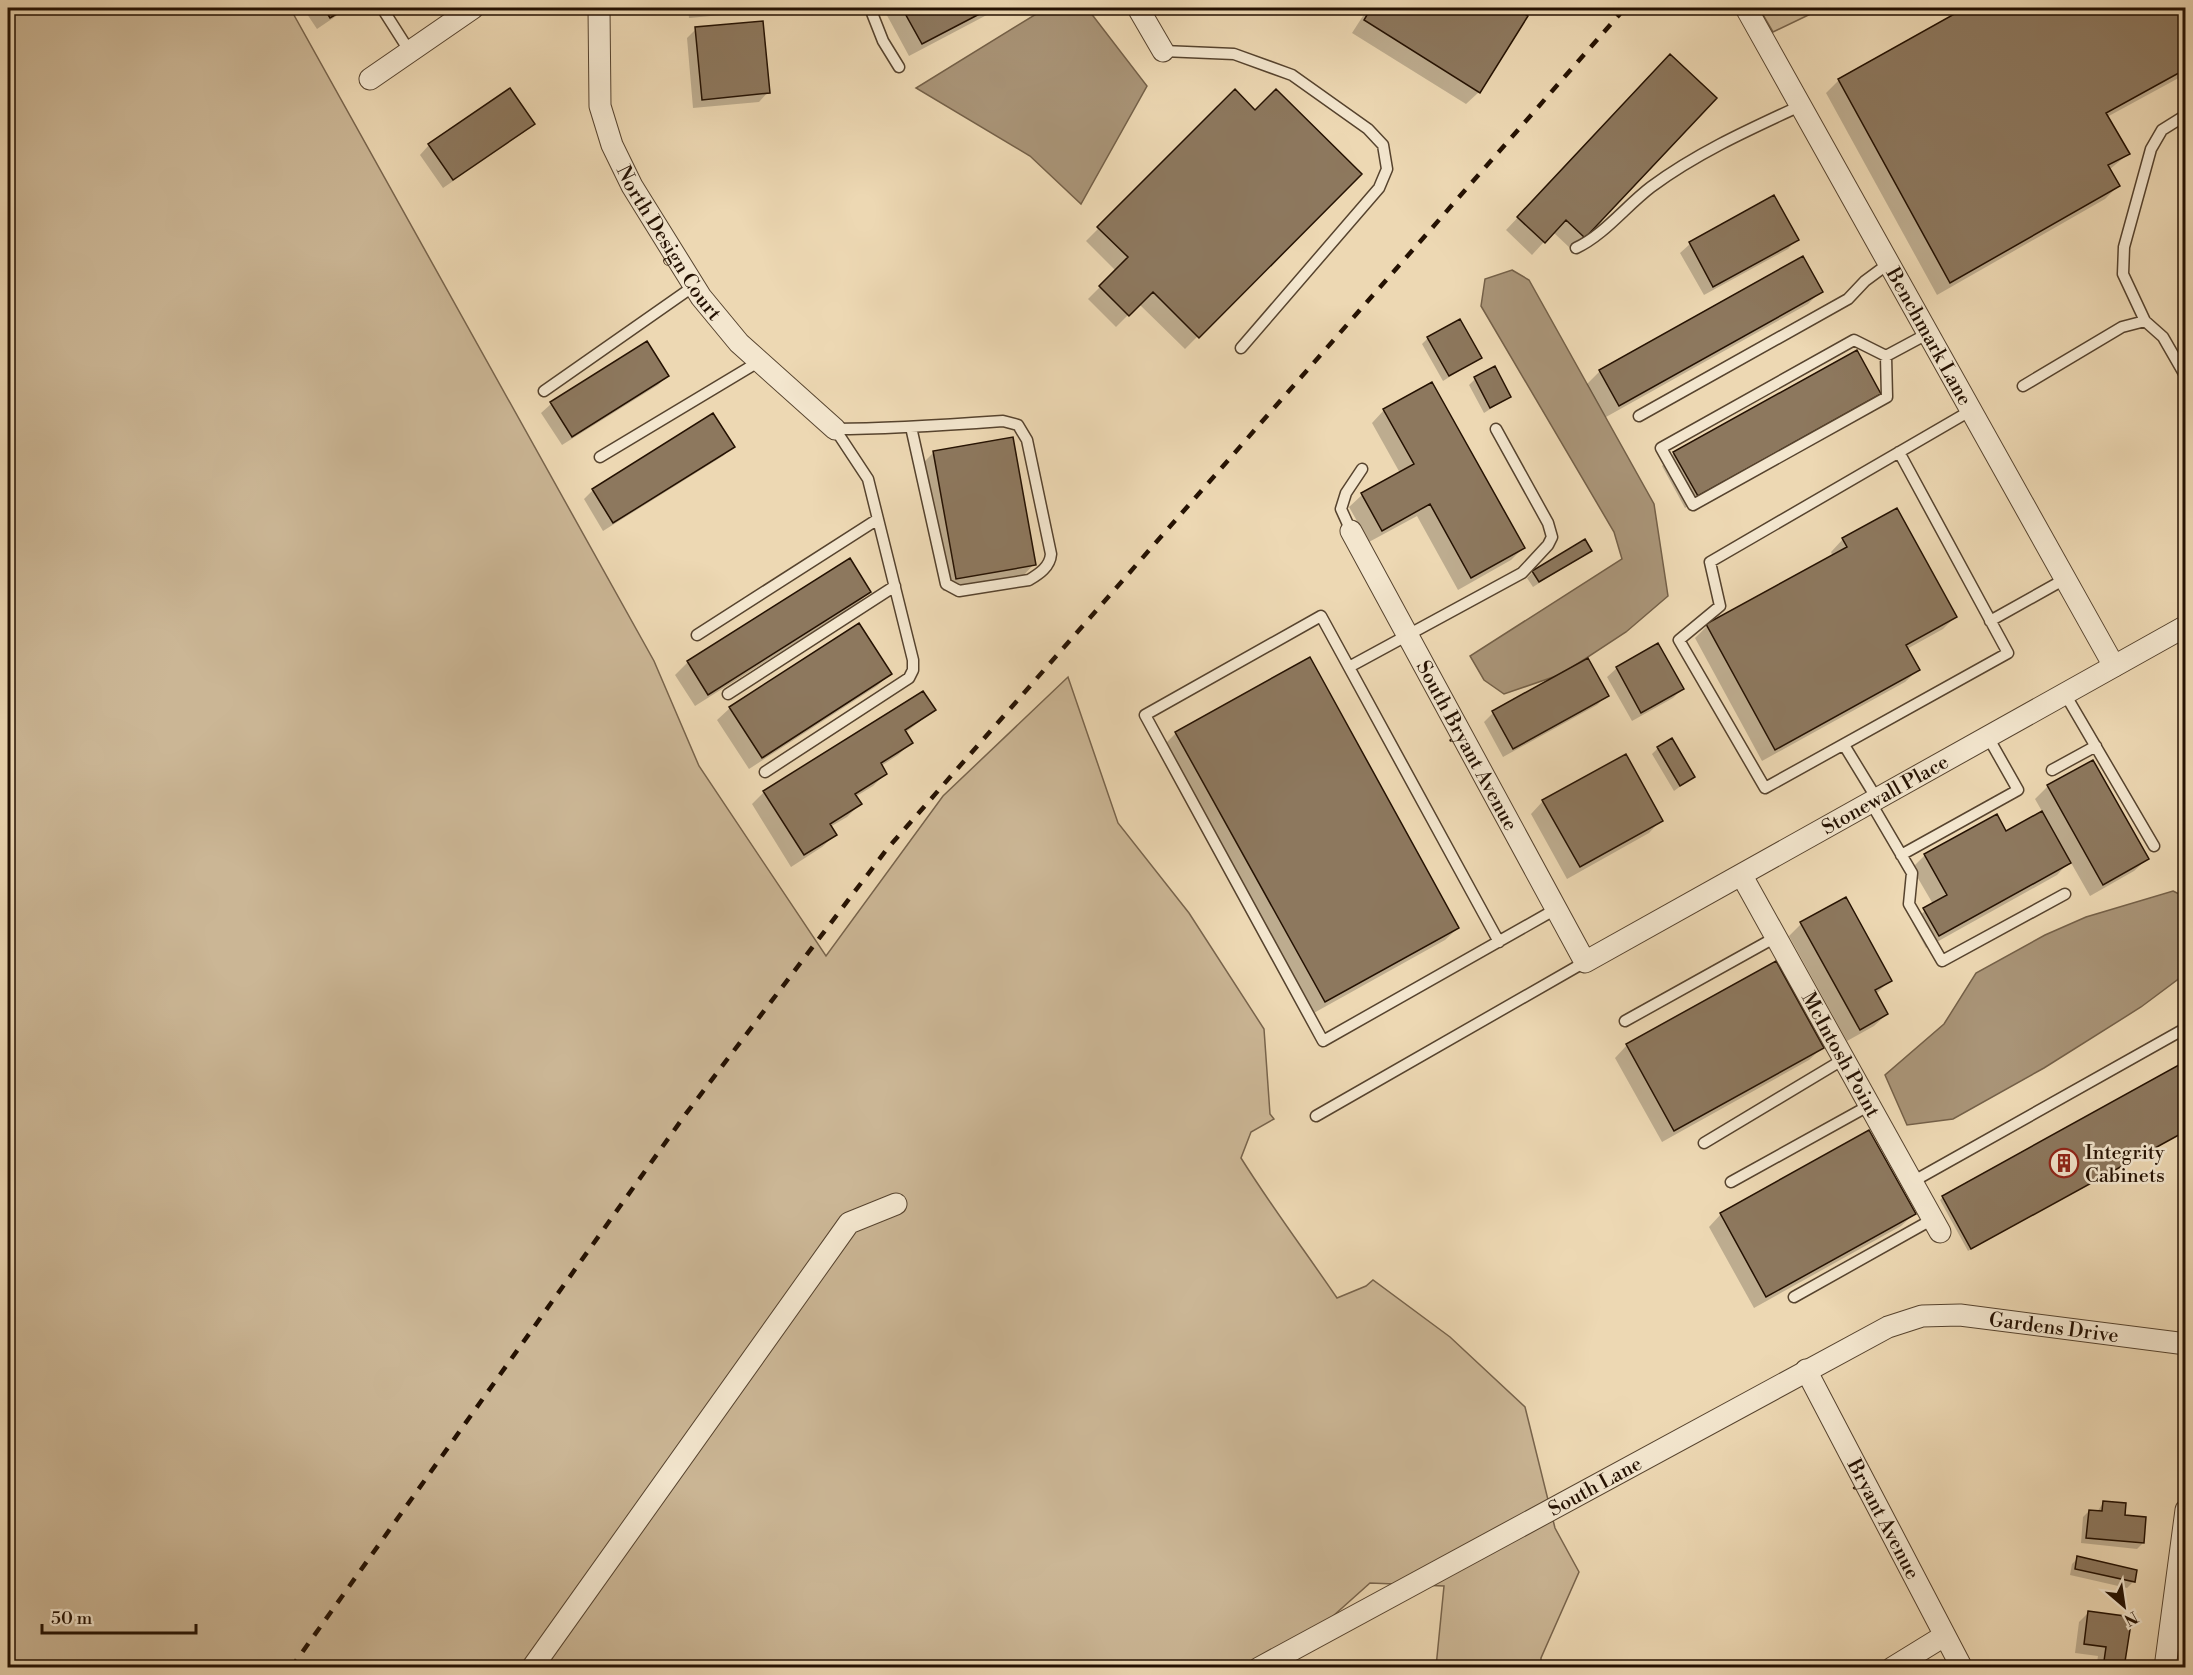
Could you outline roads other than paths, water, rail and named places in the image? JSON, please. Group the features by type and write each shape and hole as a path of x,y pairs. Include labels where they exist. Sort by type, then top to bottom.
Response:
{"street":[{"path":"370,79 472,8"},
{"name":"North Design Court","path":"600,8 600,106 612,145 632,186 694,286 740,343 835,429"},
{"path":"1138,8 1163,51"},
{"name":"Benchmark Lane","path":"1746,8 2114,666"},
{"name":"South Bryant Avenue","path":"1351,531 1585,962"},
{"name":"Stonewall Place","path":"1585,962 2186,626"},
{"name":"McIntosh Point","path":"1742,876 1936,1225"},
{"path":"532,1668 849,1223 896,1204"},
{"name":"Gardens Drive","path":"1922,1316 1960,1315 2186,1344"},
{"name":"South Lane","path":"1268,1665 1806,1370 1888,1327 1922,1316"},
{"name":"Bryant Avenue","path":"1806,1370 1962,1668"},
{"path":"2165,1668 2186,1510"},
{"path":"1892,1668 1944,1636"}],"lane":[{"path":"382,8 410,52"},
{"path":"870,8 883,41 900,67"},
{"path":"1163,51 1234,54 1293,75 1368,129 1383,145 1388,169 1379,188 1241,348"},
{"path":"1576,248 1651,188 1697,157 1742,131 1800,106"},
{"path":"2186,115 2162,130 2151,149 2124,247 2123,274 2145,321 2163,337 2186,377"},
{"path":"1639,416 1848,299 1865,281 1888,264"},
{"path":"544,391 694,286"},
{"path":"2023,386 2122,327 2145,321"},
{"path":"1886,356 1927,334"},
{"path":"1854,340 1886,356 1887,397 1693,505 1661,448 1854,340"},
{"path":"600,458 760,361"},
{"path":"1899,452 2007,653 1765,788 1678,640 1720,606 1710,562 1899,452 1970,411"},
{"path":"835,429 1003,421 1018,425 1024,431 1051,554 1050,561 1037,575 1029,580 959,591 951,589 946,584 911,427"},
{"path":"765,772 909,678 914,670 868,479 835,429"},
{"path":"1349,667 1407,633 1522,573 1548,545 1552,537 1548,523 1496,429"},
{"path":"1351,531 1341,508 1346,493 1362,469"},
{"path":"697,635 878,519"},
{"path":"1990,621 2065,579"},
{"path":"728,694 895,586"},
{"path":"1499,942 1321,616 1145,715 1323,1041 1499,942 1556,909"},
{"path":"2065,694 2154,846"},
{"path":"1901,855 2018,790 1988,737"},
{"path":"1844,745 1912,873 1909,904 1942,961 2065,894"},
{"path":"2052,770 2096,746"},
{"path":"1625,1021 1776,937"},
{"path":"1316,1116 1585,962"},
{"path":"1912,1182 2186,1028"},
{"path":"1704,1143 1844,1059"},
{"path":"1731,1182 1870,1105"},
{"path":"1794,1297 1936,1225"}],"railway":[{"path":"291,1668 685,1115 887,849 1625,8"}],"place":[{"name":"Integrity Cabinets","path":"2064,1163"}]}
